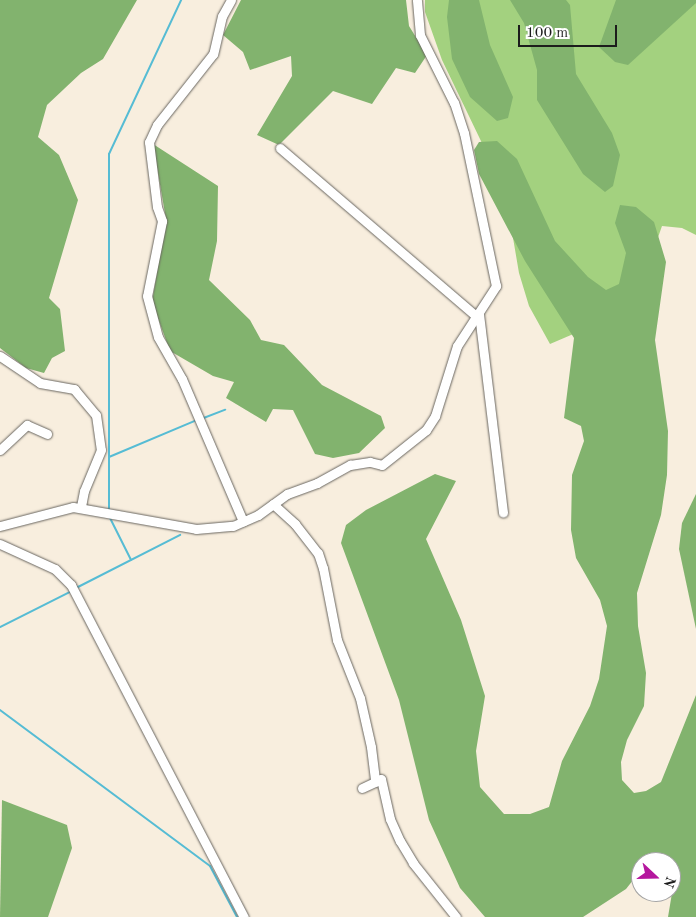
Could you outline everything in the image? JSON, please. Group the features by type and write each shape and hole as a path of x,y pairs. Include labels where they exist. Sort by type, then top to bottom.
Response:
{"street":[{"path":"231,0 222,16 213,54 157,125 149,142 157,207 162,221 147,296 158,337 182,379 243,521"},
{"path":"0,526 65,507 81,507 207,530 243,521 287,494 317,483 350,466 370,462 382,465 426,430 435,416 451,359 494,292 493,265 464,133 454,103 420,35 417,0"},
{"path":"280,148 478,315 503,513"},
{"path":"0,356 40,384 74,389 96,415 101,450 84,491 81,507"},
{"path":"0,450 27,425 47,434"},
{"path":"273,504 295,524 318,553 323,568 338,640 360,698 371,747 374,782"},
{"path":"0,544 55,569 71,585 244,917"},
{"path":"362,788 380,779 390,819 412,863 456,917"}],"green space":[{"path":"0,0 137,0 103,59 81,73 47,105 38,137 59,155 78,200 49,298 60,309 65,351 52,358 44,373 26,368 0,348"},
{"path":"241,0 406,0 409,26 427,55 415,73 396,68 372,104 333,91 279,145 257,135 292,76 291,56 250,70 243,52 223,35"},
{"path":"425,0 696,0 696,235 682,228 662,226 648,266 592,326 550,344 529,306 519,273 505,191 442,60 425,12"},
{"path":"449,0 479,0 490,45 513,97 508,118 497,121 470,97 452,59 447,17"},
{"path":"510,0 566,0 570,5 576,74 612,133 620,155 613,186 605,192 583,174 537,100 537,70 524,23"},
{"path":"616,0 696,0 696,3 628,65 615,62 599,47"},
{"path":"497,141 517,159 555,241 588,277 606,290 619,284 626,253 615,223 620,205 636,207 654,222 666,262 655,340 668,431 667,475 661,515 637,593 638,626 646,673 644,706 627,740 621,762 622,780 634,793 646,791 661,782 696,695 696,917 668,917 670,902 681,902 681,852 631,852 631,883 626,889 583,917 485,917 460,888 429,820 399,700 341,543 346,525 366,510 435,474 456,481 426,539 461,620 485,696 476,751 480,787 504,814 530,814 549,807 562,761 590,706 599,679 607,626 600,600 576,558 571,530 572,475 584,441 581,426 564,418 574,338 525,261 479,174 474,150 479,142"},
{"path":"153,144 218,186 217,241 209,280 250,320 261,340 284,345 322,385 381,416 385,428 359,453 333,458 315,454 293,410 273,409 266,422 226,398 234,382 213,376 170,351 152,302 166,219"},
{"path":"696,494 696,629 679,549 682,523"},
{"path":"2,800 67,825 72,848 48,917 0,917"}],"waterway":[{"path":"109,512 109,154 181,0"},
{"path":"201,419 225,410"},
{"path":"109,457 197,420"},
{"path":"109,516 131,560"},
{"path":"76,588 180,535"},
{"path":"0,627 72,591"},
{"path":"0,710 210,866 237,917"}]}
